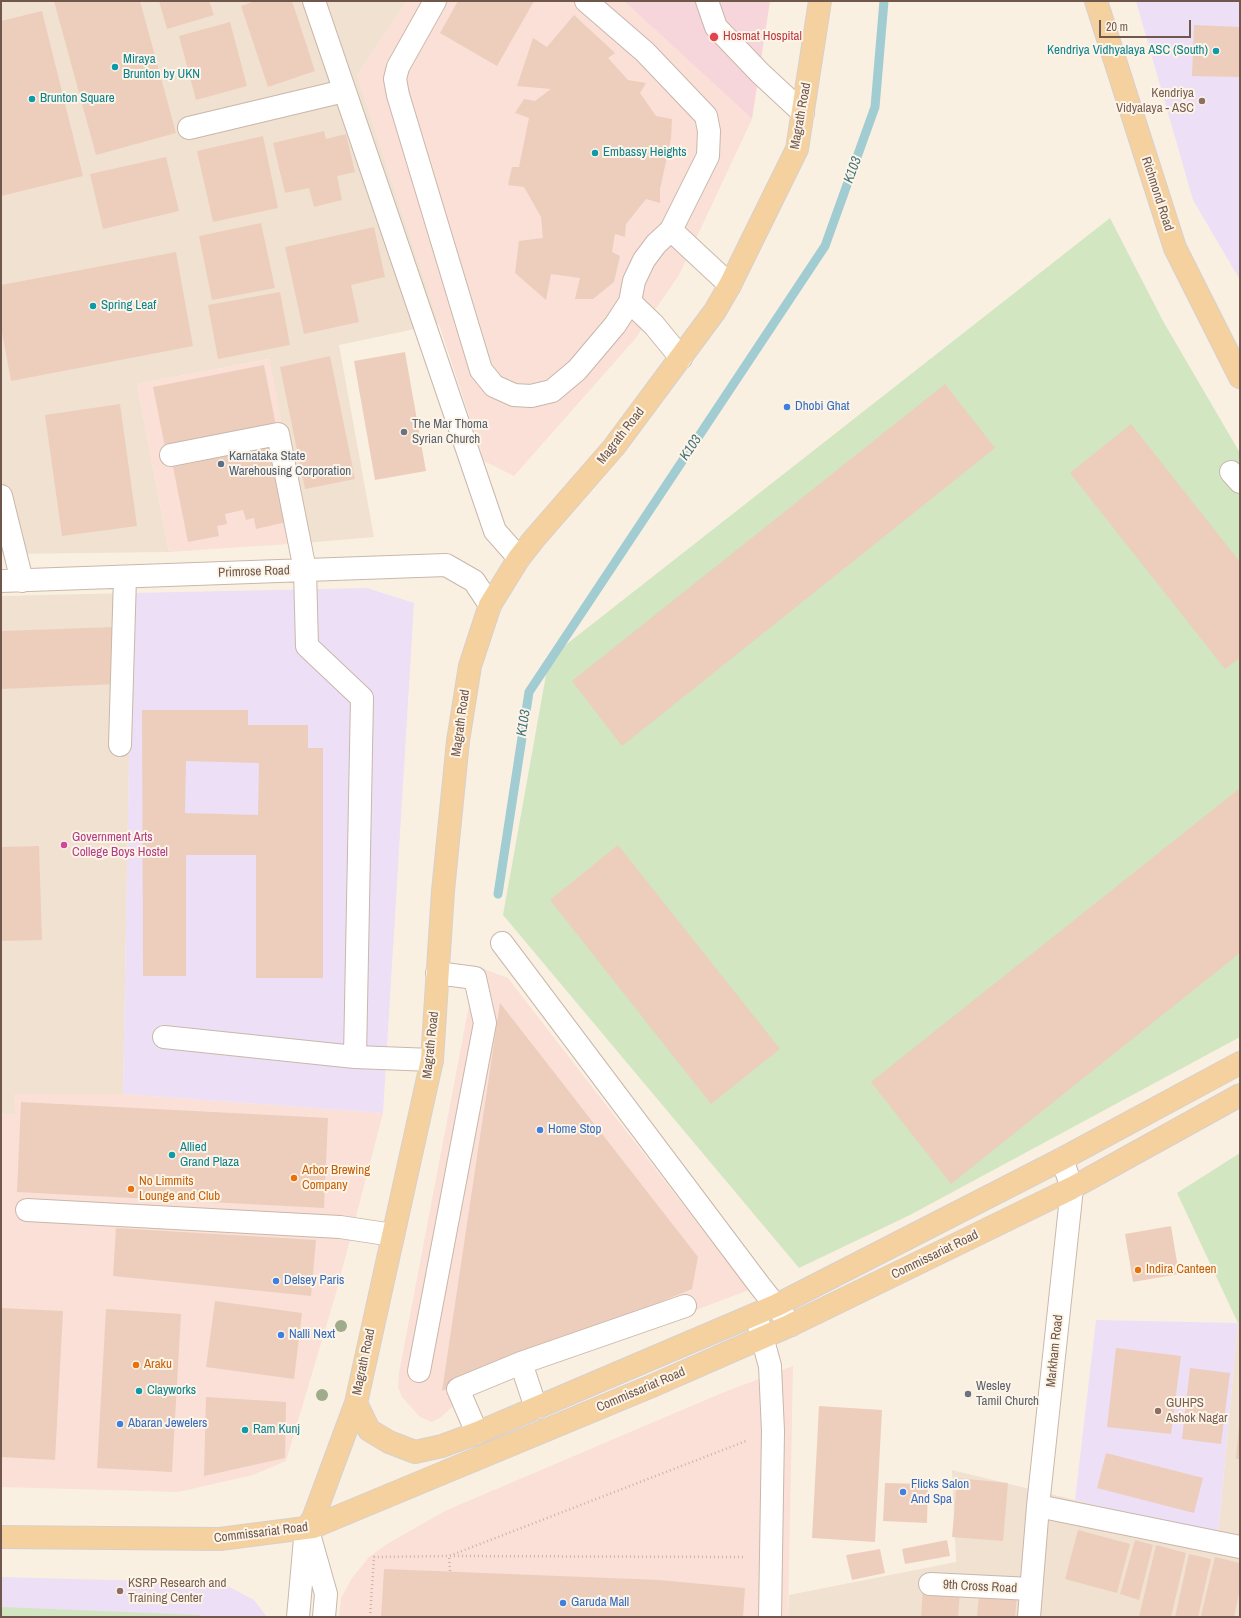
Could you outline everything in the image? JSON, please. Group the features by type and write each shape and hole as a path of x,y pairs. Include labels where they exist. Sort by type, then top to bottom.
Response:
{"main road":[{"name":"Magrath Road","path":"307,1528 313,1519 356,1403 432,1060 443,891 458,741 470,666 490,604 519,558 614,447 681,358 715,311 730,285 797,149 820,1"},
{"name":"Richmond Road","path":"1096,1 1175,248 1240,377"},
{"name":"Commissariat Road","path":"356,1403 369,1430 389,1442 415,1452 436,1448 477,1433 777,1305 1062,1159 1240,1063"},
{"name":"Commissariat Road","path":"1,1537 220,1539 313,1527 444,1471 652,1386 791,1324 1072,1188 1240,1095"},
{"path":"436,1448 444,1471"}],"street":[{"path":"314,1 494,531 519,558"},
{"path":"435,1 398,67 395,79 398,95 481,370 494,386 514,395 531,396 552,391 577,370 615,325 630,302 634,281 644,260 656,244 671,230 708,156 709,132 706,116 645,52 586,1"},
{"path":"707,1 716,26 760,73 803,113"},
{"path":"189,128 344,91"},
{"path":"671,230 730,285"},
{"path":"630,302 654,325 681,358"},
{"path":"171,455 278,434 305,570 307,646 362,698 355,1057"},
{"path":"1,496 22,581"},
{"name":"Primrose Road","path":"1,581 446,565 474,581 490,604"},
{"path":"120,745 125,577"},
{"path":"502,943 760,1286 791,1324"},
{"path":"419,1371 484,1024 475,978 437,974"},
{"path":"164,1037 355,1057 432,1060"},
{"name":"Markham Road","path":"1029,1617 1038,1506 1072,1188 1062,1159"},
{"path":"27,1210 340,1226 393,1235"},
{"path":"477,1433 458,1389 521,1363 685,1306"},
{"path":"756,1315 770,1366 773,1431 770,1617"},
{"path":"521,1363 536,1408"},
{"path":"1038,1506 1240,1547"},
{"path":"307,1528 326,1594 324,1617"},
{"name":"Magrath Road","path":"298,1617 307,1528"},
{"name":"9th Cross Road","path":"930,1584 1031,1589"}],"path":[{"path":"449,1556 773,1431"},
{"path":"449,1556 450,1572"},
{"path":"370,1617 374,1557 771,1558"}],"shaded area":[{"path":"1,1 407,1 357,75 439,324 339,345 374,537 304,543 269,359 137,384 169,552 1,554"},
{"name":"Embassy Heights","path":"407,1 624,1 752,119 679,275 635,339 514,476 484,461 357,75"},
{"name":"Hosmat Hospital","path":"624,1 770,1 752,119"},
{"name":"Kendriya Vidyalaya - ASC","path":"1136,1 1240,1 1240,280 1193,200"},
{"name":"Karnataka State Warehousing Corporation","path":"270,359 304,543 169,552 137,384"},
{"path":"367,588 414,603 383,1113 123,1094 132,593"},
{"name":"Government Arts College Boys Hostel","path":"132,593 123,1094 15,1094 15,1114 1,1114 1,596"},
{"name":"Home Stop","path":"473,965 508,978 749,1290 462,1398 440,1418 431,1422 420,1417 402,1397 398,1387 399,1373 470,1000"},
{"path":"14,1094 123,1094 383,1113 336,1293 286,1461 253,1475 178,1492 1,1487 1,1114 15,1114"},
{"name":"GUHPS Ashok Nagar","path":"1096,1320 1238,1323 1218,1535 1075,1500"},
{"path":"1240,1322 1240,1617 788,1617 789,1595 956,1562 952,1470 1218,1535 1238,1323"},
{"name":"Garuda Mall","path":"793,1366 788,1617 339,1617 341,1598 352,1578 369,1557 387,1544 447,1510 722,1393"},
{"name":"KSRP Research and Training Center","path":"1,1577 222,1583 254,1600 267,1617 1,1617"}],"green space":[{"path":"1110,218 1163,321 1240,453 1240,1037 910,1215 799,1268 503,915 549,658"},
{"path":"1240,1153 1240,1322 1238,1323 1177,1193"},
{"path":"1,1607 200,1615 200,1617 1,1617"}],"building":[{"name":"Miraya Brunton by UKN","path":"54,1 140,1 176,133 96,155"},
{"path":"159,1 209,1 214,15 167,29"},
{"path":"255,1 292,1 315,71 268,87 241,6"},
{"path":"458,1 534,1 497,66 440,33"},
{"name":"Brunton Square","path":"42,11 83,176 1,196 1,21"},
{"name":"Embassy Heights","path":"574,15 615,53 608,58 628,80 646,83 640,93 656,116 672,119 671,139 660,189 660,203 646,199 626,224 625,237 615,234 612,252 620,256 614,282 593,299 575,299 580,278 551,274 546,300 515,273 519,241 543,238 541,217 524,187 508,185 512,167 519,167 529,118 515,113 524,99 535,101 551,89 517,86 533,38 547,47"},
{"path":"230,22 247,86 196,100 179,36"},
{"name":"Kendriya Vidhyalaya ASC (South)","path":"1194,25 1240,27 1240,77 1192,76"},
{"path":"324,131 326,139 346,134 355,172 337,176 342,200 314,207 309,188 285,193 273,143"},
{"path":"263,136 278,208 213,222 197,151"},
{"path":"166,157 179,211 103,229 90,174"},
{"path":"261,223 275,288 212,300 199,236"},
{"path":"374,227 385,277 351,285 359,322 304,334 285,247"},
{"name":"Spring Leaf","path":"176,252 193,346 11,381 1,327 1,285"},
{"path":"280,292 290,345 218,359 208,305"},
{"path":"405,352 426,471 375,480 354,361"},
{"path":"330,356 355,479 305,489 280,367"},
{"path":"264,365 276,426 165,447 153,387"},
{"path":"945,384 995,448 622,746 572,681"},
{"path":"120,404 137,526 62,536 45,415"},
{"path":"1131,424 1240,562 1240,658 1225,669 1070,473"},
{"path":"270,447 286,522 256,529 254,518 246,520 243,510 225,514 227,524 217,526 219,536 188,542 173,467"},
{"path":"115,627 117,684 1,689 1,631"},
{"path":"142,710 248,710 248,725 308,725 308,748 323,748 323,978 256,978 256,855 186,855 186,976 143,976","holes":["186,761 259,763 258,815 185,813"]},
{"path":"1240,788 1240,953 951,1184 871,1082"},
{"path":"618,845 780,1049 711,1104 550,900"},
{"path":"39,846 42,940 1,941 1,847"},
{"name":"Home Stop","path":"500,1003 698,1257 692,1289 442,1391"},
{"name":"Allied Grand Plaza","path":"21,1102 328,1118 324,1208 17,1192"},
{"path":"1171,1226 1179,1274 1133,1282 1125,1234"},
{"path":"116,1228 316,1240 311,1296 113,1276"},
{"path":"215,1301 302,1313 294,1379 206,1367"},
{"path":"1,1308 63,1311 55,1460 1,1457"},
{"name":"Clayworks","path":"106,1309 181,1314 172,1472 97,1468"},
{"path":"1116,1348 1181,1356 1171,1434 1107,1427"},
{"path":"1190,1368 1230,1373 1221,1444 1182,1439"},
{"name":"Ram Kunj","path":"206,1397 286,1402 285,1458 204,1476"},
{"path":"819,1406 882,1410 875,1542 812,1538"},
{"path":"1239,1425 1240,1459 1236,1459"},
{"path":"1106,1453 1203,1478 1194,1513 1097,1488"},
{"path":"957,1478 1008,1483 1003,1541 952,1537"},
{"path":"885,1483 928,1484 927,1523 883,1521"},
{"path":"1078,1530 1130,1544 1117,1593 1065,1579"},
{"path":"947,1540 950,1556 905,1564 902,1549"},
{"path":"1135,1540 1153,1545 1139,1600 1120,1594"},
{"path":"1156,1545 1186,1553 1171,1617 1139,1617"},
{"path":"880,1549 885,1573 852,1580 846,1555"},
{"path":"1189,1554 1211,1559 1198,1617 1175,1617"},
{"path":"1215,1557 1240,1563 1240,1589 1234,1617 1201,1616"},
{"name":"Garuda Mall","path":"384,1569 659,1580 745,1588 743,1617 381,1617"},
{"path":"923,1589 960,1592 958,1617 921,1617"},
{"path":"979,1595 1017,1598 1015,1617 977,1617"}],"waterway":[{"name":"K103","path":"498,894 529,692 825,246 875,107 884,1"}],"place":[{"name":"Hosmat Hospital","path":"714,37"},
{"name":"Kendriya Vidhyalaya ASC (South)","path":"1216,51"},
{"name":"Miraya Brunton by UKN","path":"115,67"},
{"name":"Brunton Square","path":"32,99"},
{"name":"Kendriya Vidyalaya - ASC","path":"1202,101"},
{"name":"Embassy Heights","path":"595,153"},
{"name":"Spring Leaf","path":"93,306"},
{"name":"Dhobi Ghat","path":"787,407"},
{"name":"The Mar Thoma Syrian Church","path":"404,432"},
{"name":"Karnataka State Warehousing Corporation","path":"221,464"},
{"name":"Government Arts College Boys Hostel","path":"64,845"},
{"name":"Home Stop","path":"540,1130"},
{"name":"Allied Grand Plaza","path":"172,1155"},
{"name":"Arbor Brewing Company","path":"294,1178"},
{"name":"No Limmits Lounge and Club","path":"131,1189"},
{"name":"Indira Canteen","path":"1138,1270"},
{"name":"Delsey Paris","path":"276,1281"},
{"name":"Nalli Next","path":"281,1335"},
{"name":"Araku","path":"136,1365"},
{"name":"Clayworks","path":"139,1391"},
{"name":"Wesley Tamil Church","path":"968,1394"},
{"name":"GUHPS Ashok Nagar","path":"1158,1411"},
{"name":"Abaran Jewelers","path":"120,1424"},
{"name":"Ram Kunj","path":"245,1430"},
{"name":"Flicks Salon And Spa","path":"903,1492"},
{"name":"KSRP Research and Training Center","path":"120,1591"},
{"name":"Garuda Mall","path":"563,1603"}]}
